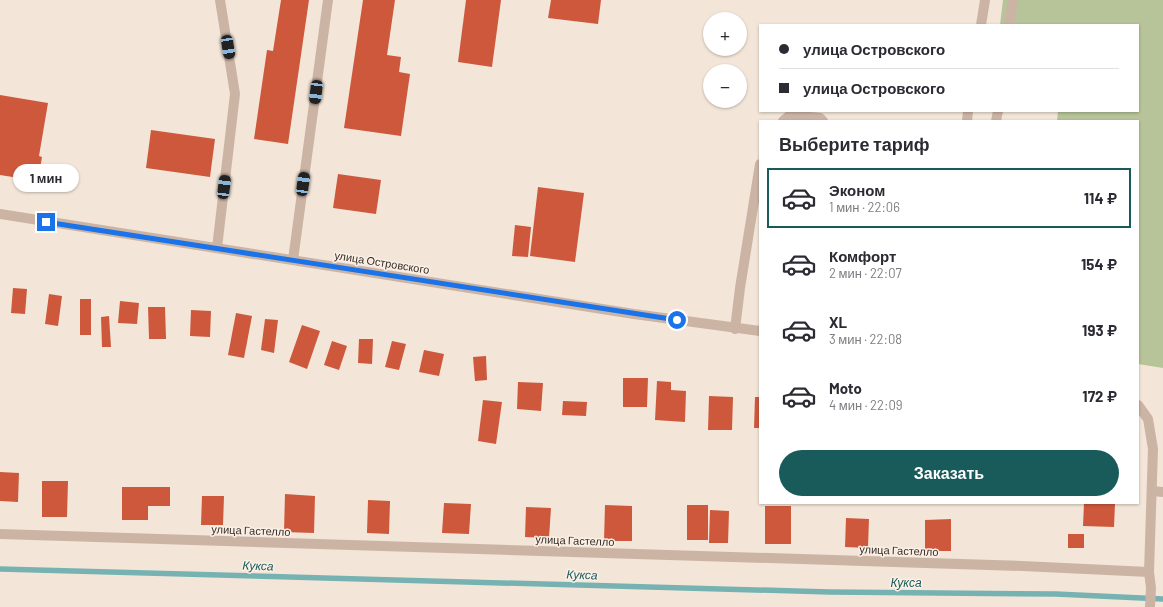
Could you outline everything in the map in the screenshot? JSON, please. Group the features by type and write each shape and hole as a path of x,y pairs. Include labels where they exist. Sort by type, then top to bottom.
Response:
{"street":[{"path":"217,248 235,94 220,0"},
{"path":"293,260 328,0"},
{"path":"981,24 985,0"},
{"path":"1009,24 1013,0"},
{"path":"784,120 790,115 820,118 822,120"},
{"path":"735,329 759,171"},
{"name":"улица Островского","path":"0,214 735,329 759,331"},
{"path":"1139,406 1148,419 1153,449 1149,572 1151,588 1150,607"},
{"path":"1152,491 1163,492"},
{"name":"улица Гастелло","path":"0,534 1022,566 1149,572"}],"green space":[{"path":"1003,0 1163,0 1163,368 1139,364 1139,120 1057,120 1058,112 1139,112 1139,24 1000,24"}],"building":[{"path":"281,0 309,0 288,144 254,139 267,50 273,51"},
{"path":"363,0 395,0 387,55 401,57 399,72 410,74 401,136 344,128"},
{"path":"466,0 501,0 492,67 458,62"},
{"path":"551,0 601,0 598,24 548,18"},
{"path":"0,95 48,103 39,156 42,157 38,181 0,175"},
{"path":"151,130 215,139 210,177 146,168"},
{"path":"338,174 381,180 376,214 333,208"},
{"path":"538,187 584,193 575,262 530,256"},
{"path":"515,225 531,227 528,257 512,256"},
{"path":"13,288 27,289 25,314 11,313"},
{"path":"49,294 62,296 58,326 45,324"},
{"path":"80,299 91,299 91,335 80,335"},
{"path":"120,301 139,303 137,324 118,323"},
{"path":"148,307 165,307 166,339 149,339"},
{"path":"191,310 211,311 210,337 190,336"},
{"path":"236,313 252,316 244,358 228,355"},
{"path":"109,316 111,347 102,347 101,317"},
{"path":"265,319 278,320 274,353 261,350"},
{"path":"302,325 320,331 307,369 289,362"},
{"path":"359,339 373,339 372,364 358,363"},
{"path":"332,341 347,346 339,370 324,365"},
{"path":"392,341 406,344 399,370 385,367"},
{"path":"424,350 444,354 439,376 419,372"},
{"path":"486,356 487,380 475,381 473,357"},
{"path":"623,378 648,378 647,407 623,407"},
{"path":"657,381 671,382 671,390 686,391 685,422 655,420"},
{"path":"518,382 543,383 541,411 517,409"},
{"path":"709,396 733,397 732,430 708,430"},
{"path":"755,397 759,397 759,428 754,428"},
{"path":"483,400 502,402 496,444 478,441"},
{"path":"563,401 587,402 586,416 562,415"},
{"path":"0,472 19,473 18,502 0,501"},
{"path":"42,481 68,481 67,517 42,517"},
{"path":"122,487 170,487 170,506 148,506 148,520 122,520"},
{"path":"285,494 315,496 314,533 284,532"},
{"path":"202,496 224,496 223,525 201,525"},
{"path":"368,500 390,501 389,534 367,533"},
{"path":"444,503 471,504 469,534 442,533"},
{"path":"1084,504 1115,504 1114,527 1083,526"},
{"path":"605,505 632,506 632,541 604,541"},
{"path":"687,505 708,505 708,540 687,540"},
{"path":"765,506 791,506 791,544 765,544"},
{"path":"526,507 551,508 549,538 525,537"},
{"path":"710,510 729,511 728,543 709,543"},
{"path":"846,518 869,519 868,548 845,547"},
{"path":"951,519 951,551 925,551 925,520"},
{"path":"1068,534 1084,534 1084,548 1068,548"}],"waterway":[{"name":"Кукса","path":"0,569 830,592 1056,594 1163,599"}],"route":[{"path":"46,222 677,320"}]}
